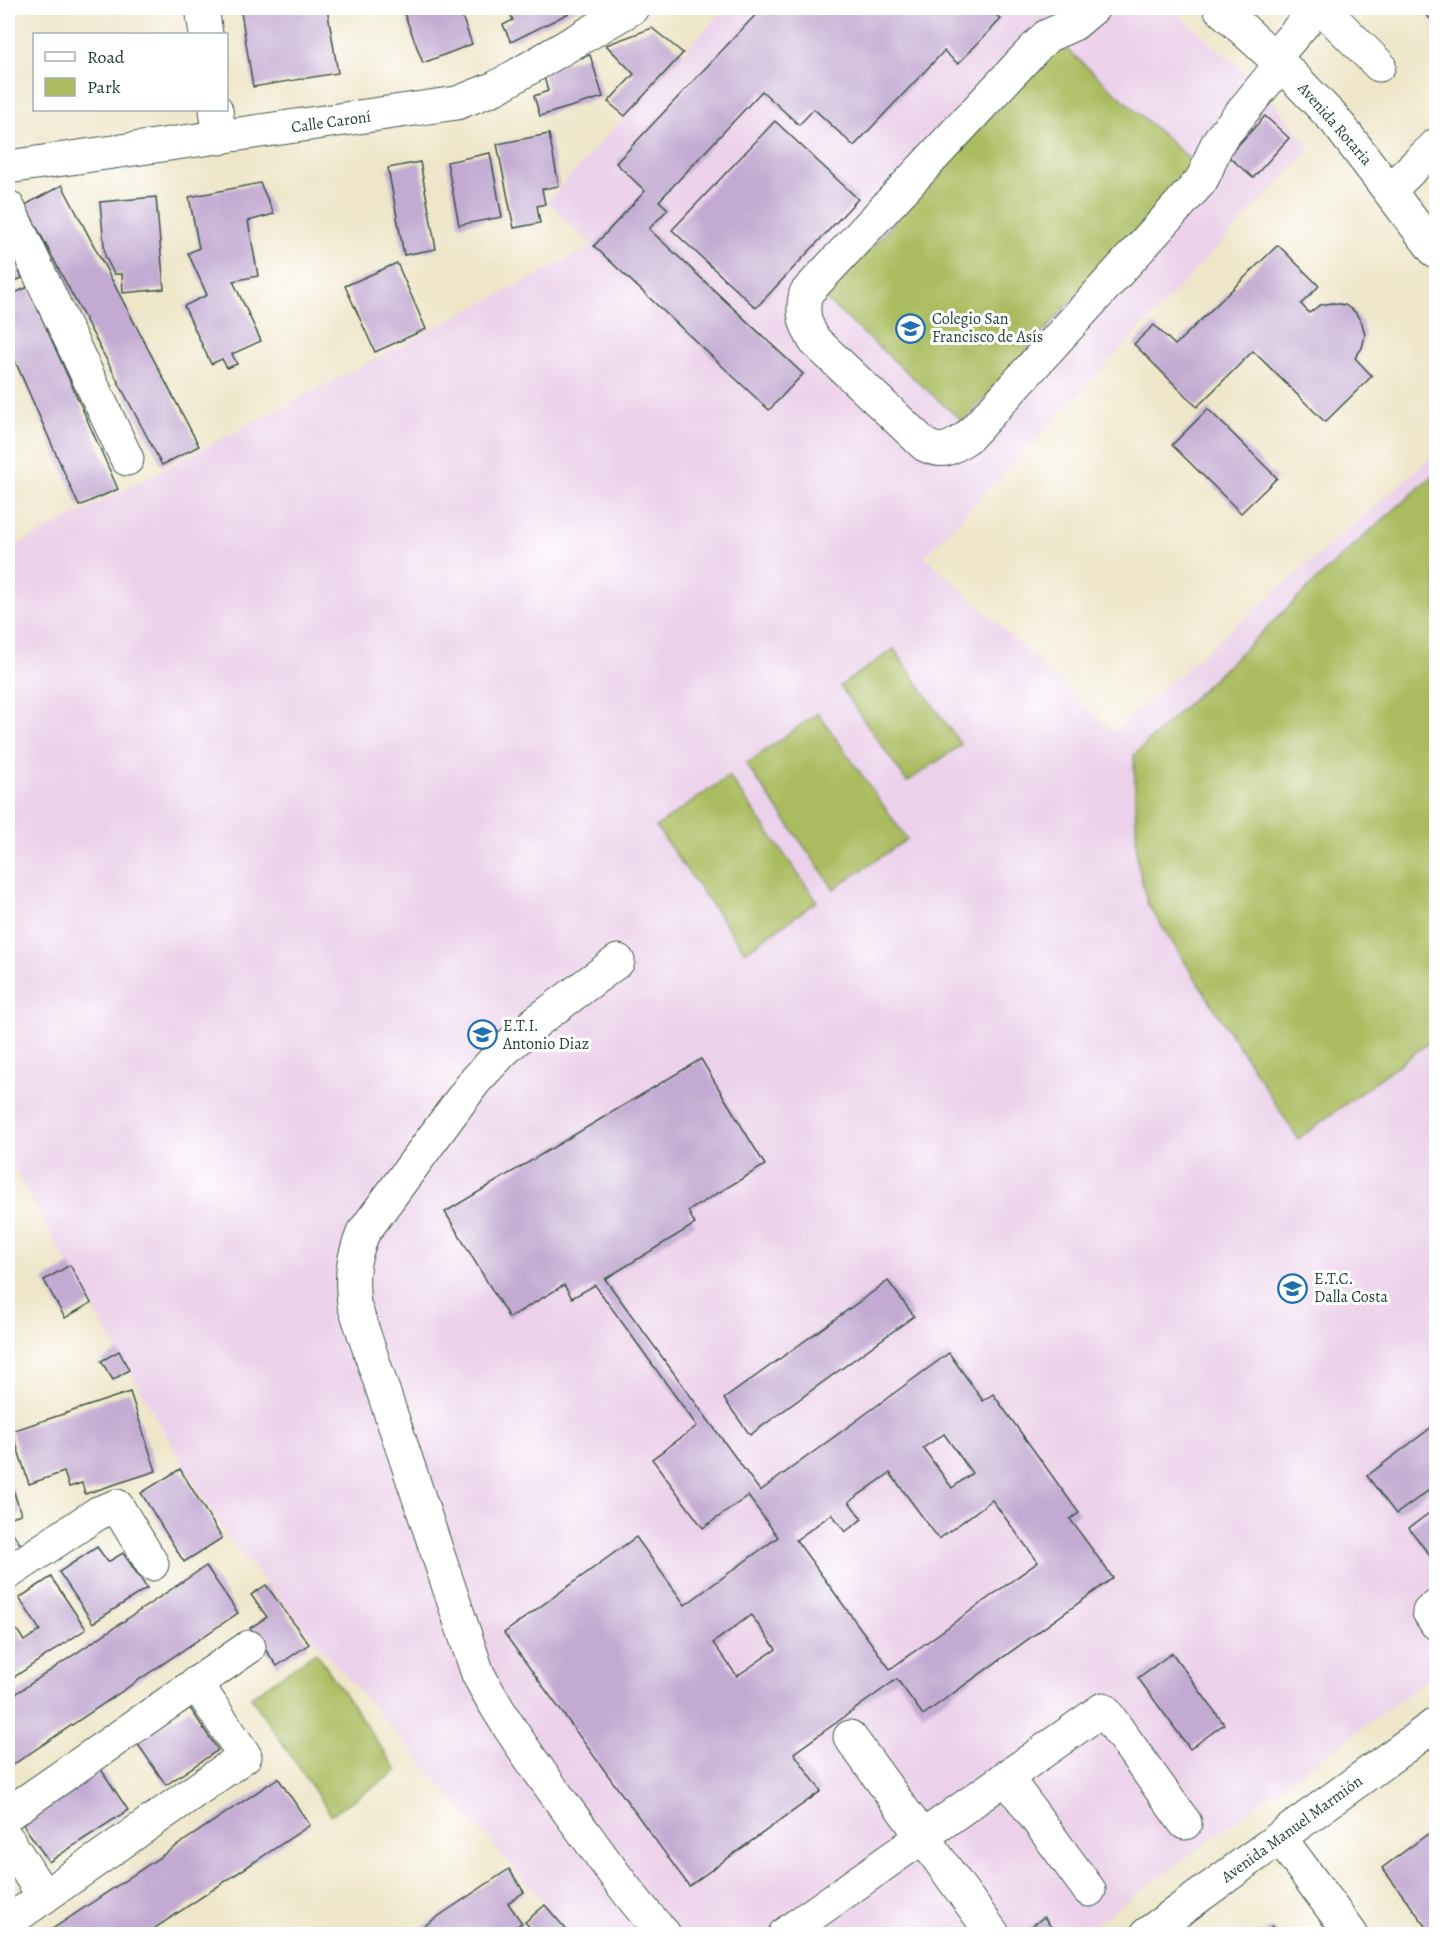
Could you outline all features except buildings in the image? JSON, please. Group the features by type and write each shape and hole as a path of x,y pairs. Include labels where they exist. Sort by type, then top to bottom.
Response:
{"street":[{"path":"202,8 206,33"},
{"name":"Calle Caroní","path":"8,168 218,124 457,103 495,88 632,8"},
{"path":"1093,8 1074,24 1047,36 806,293 803,305 804,316 807,328 815,341 926,445 935,450 943,450 969,436 1200,182 1220,139 1319,8 1379,65"},
{"name":"Avenida Rotaria","path":"1220,8 1278,61 1335,120 1437,252"},
{"path":"1390,190 1437,145"},
{"path":"8,207 127,459"},
{"path":"618,961 536,1022 504,1050 475,1081 363,1233 354,1258 351,1279 354,1304 478,1674 491,1700 544,1779 645,1914 664,1935"},
{"path":"8,1572 98,1513 117,1506 152,1564"},
{"path":"1437,1606 1429,1612 1437,1623"},
{"path":"8,1814 249,1647"},
{"path":"8,1922 245,1756 196,1683"},
{"path":"785,1935 1103,1709 1185,1823"},
{"name":"Avenida Manuel Marmión","path":"1147,1935 1437,1724"},
{"path":"850,1737 993,1935"},
{"path":"1006,1777 1089,1890"},
{"path":"1280,1838 1351,1935"},
{"path":"8,1840 44,1896"}],"shaded area":[{"name":"E.T.I. Antonio Diaz","path":"725,8 1172,8 1262,88 1311,148 925,556 1113,732 1436,453 1436,1673 1082,1934 570,1934 227,1537 8,1159 8,550 593,246 547,201"}],"green space":[{"path":"1058,41 1195,164 963,422 825,299"},
{"path":"1436,473 1436,1037 1298,1139 1147,903 1137,860 1134,755 1345,553"},
{"path":"894,649 961,745 907,782 840,686"},
{"path":"818,713 907,839 834,889 746,764"},
{"path":"729,776 817,901 745,952 656,827"},
{"path":"316,1652 397,1771 331,1815 251,1697"}],"place":[{"name":"Colegio San Francisco de Asís","path":"911,328"},
{"name":"E.T.I. Antonio Diaz","path":"482,1035"},
{"name":"E.T.C. Dalla Costa","path":"1293,1288"}]}
